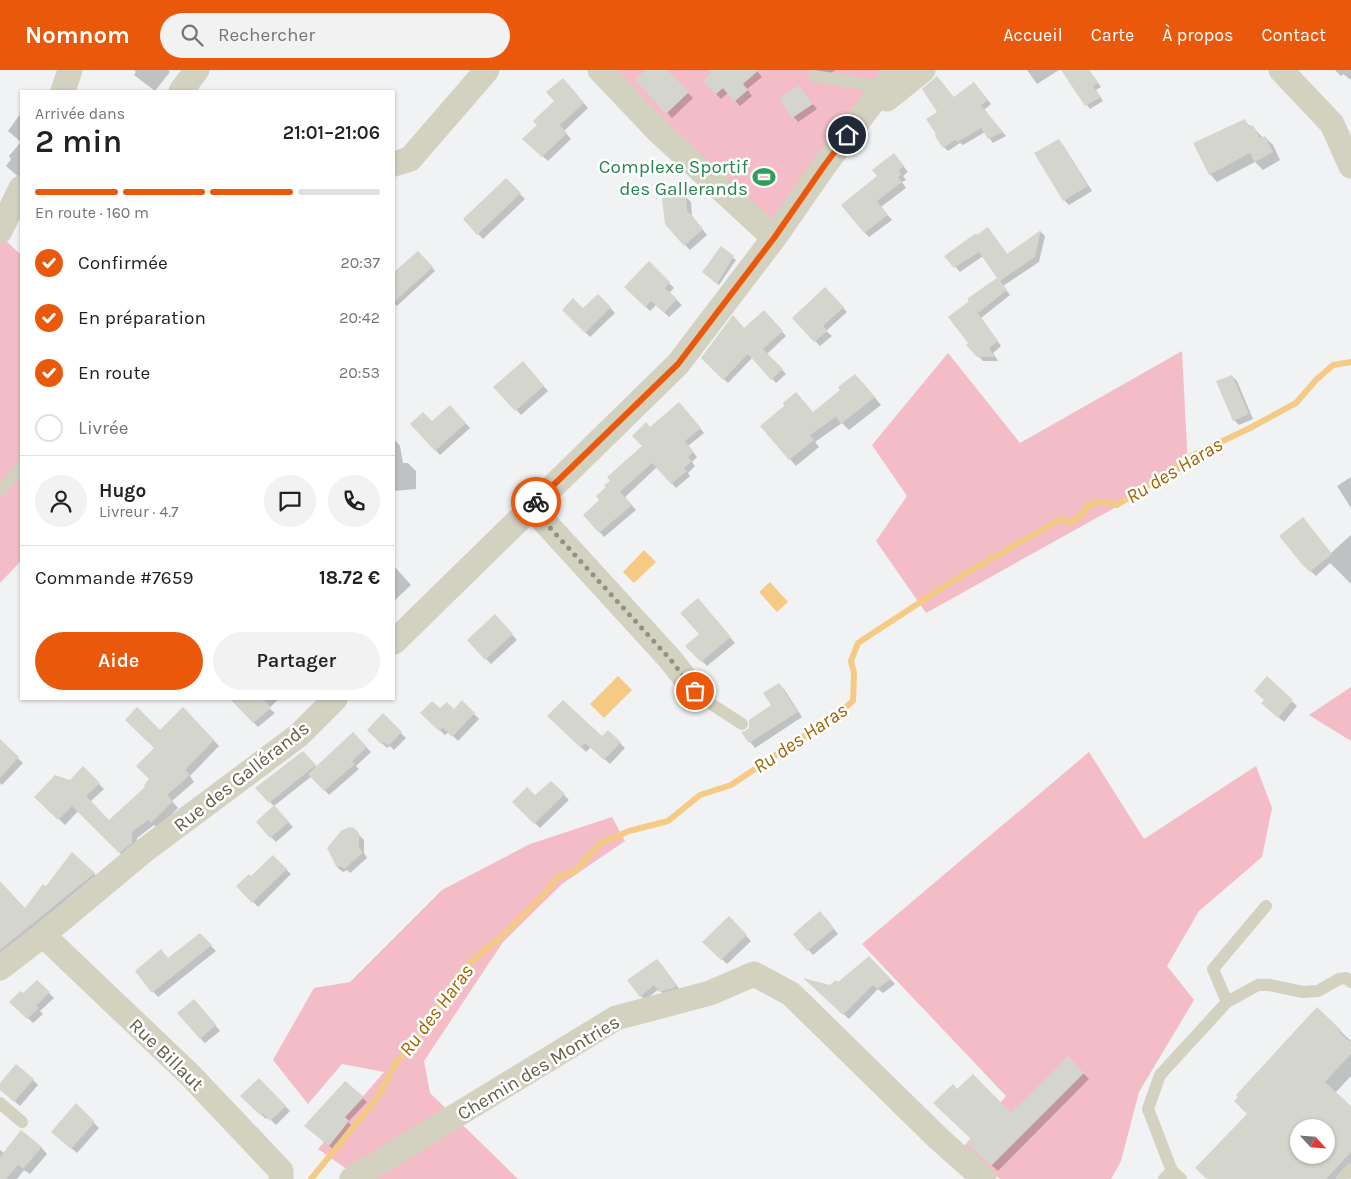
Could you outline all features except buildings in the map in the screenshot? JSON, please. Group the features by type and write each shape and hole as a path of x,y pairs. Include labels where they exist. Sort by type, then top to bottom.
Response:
{"street":[{"path":"63,90 70,70"},
{"path":"182,90 197,70"},
{"path":"395,164 410,159 487,70"},
{"path":"600,70 656,129 774,238"},
{"path":"859,120 923,70"},
{"path":"1281,70 1332,124 1351,166"},
{"path":"395,641 678,364 774,238 824,166 891,78"},
{"path":"0,231 20,190"},
{"path":"531,507 670,659 695,691"},
{"name":"Rue des Gallérands","path":"0,968 43,935 144,850 298,735 335,700"},
{"name":"Rue Billaut","path":"43,935 190,1075 281,1171 281,1179"},
{"name":"Chemin des Montries","path":"352,1179 616,1018 710,993 754,974 791,994 938,1138 984,1179"}],"lane":[{"path":"814,76 891,78"},
{"path":"0,491 20,468"},
{"path":"695,691 699,696 742,724"},
{"path":"1227,1002 1213,969 1266,906"},
{"path":"1173,1176 1148,1109 1160,1075 1227,1002 1258,985 1269,985 1303,992 1318,991 1340,979 1346,978 1351,982"},
{"path":"0,1103 22,1122"},
{"path":"1342,1179 1351,1169"}],"shaded area":[{"name":"Complexe Sportif des Gallerands","path":"615,70 889,70 772,219 675,136"},
{"path":"0,235 20,254 20,562 0,583"},
{"path":"1182,351 1188,467 926,613 876,541 907,496 872,445 948,353 1020,443"},
{"path":"644,550 656,562 634,583 623,572"},
{"path":"770,582 788,602 777,612 759,592"},
{"path":"618,676 632,690 604,718 590,704"},
{"path":"1351,687 1351,741 1309,715"},
{"path":"1089,752 1144,839 1256,766 1272,808 1262,857 1199,911 1167,966 1194,1000 1139,1092 1121,1161 1111,1179 1000,1179 961,1150 1006,1096 862,944"},
{"path":"612,817 625,841 562,884 503,942 424,1061 430,1093 518,1179 361,1179 318,1149 384,1072 342,1064 308,1104 273,1060 314,988 350,982 442,890 530,844"}],"waterway":[{"name":"Ru des Haras","path":"311,1179 377,1098 397,1061 411,1047 463,969 503,935 546,892 558,877 575,871 601,843 629,831 668,821 700,795 731,785 840,712 853,701 854,673 851,661 858,643 954,580 1061,519 1069,523 1080,517 1088,505 1101,502 1117,505 1189,457 1250,428 1296,403 1316,380 1333,365 1351,362"}],"way so far":[{"path":"536,502 531,507 670,659 695,691"}],"place":[{"name":"Complexe Sportif des Gallerands","path":"764,177"}],"route":[{"path":"536,502 678,364 774,238 847,135"}]}
